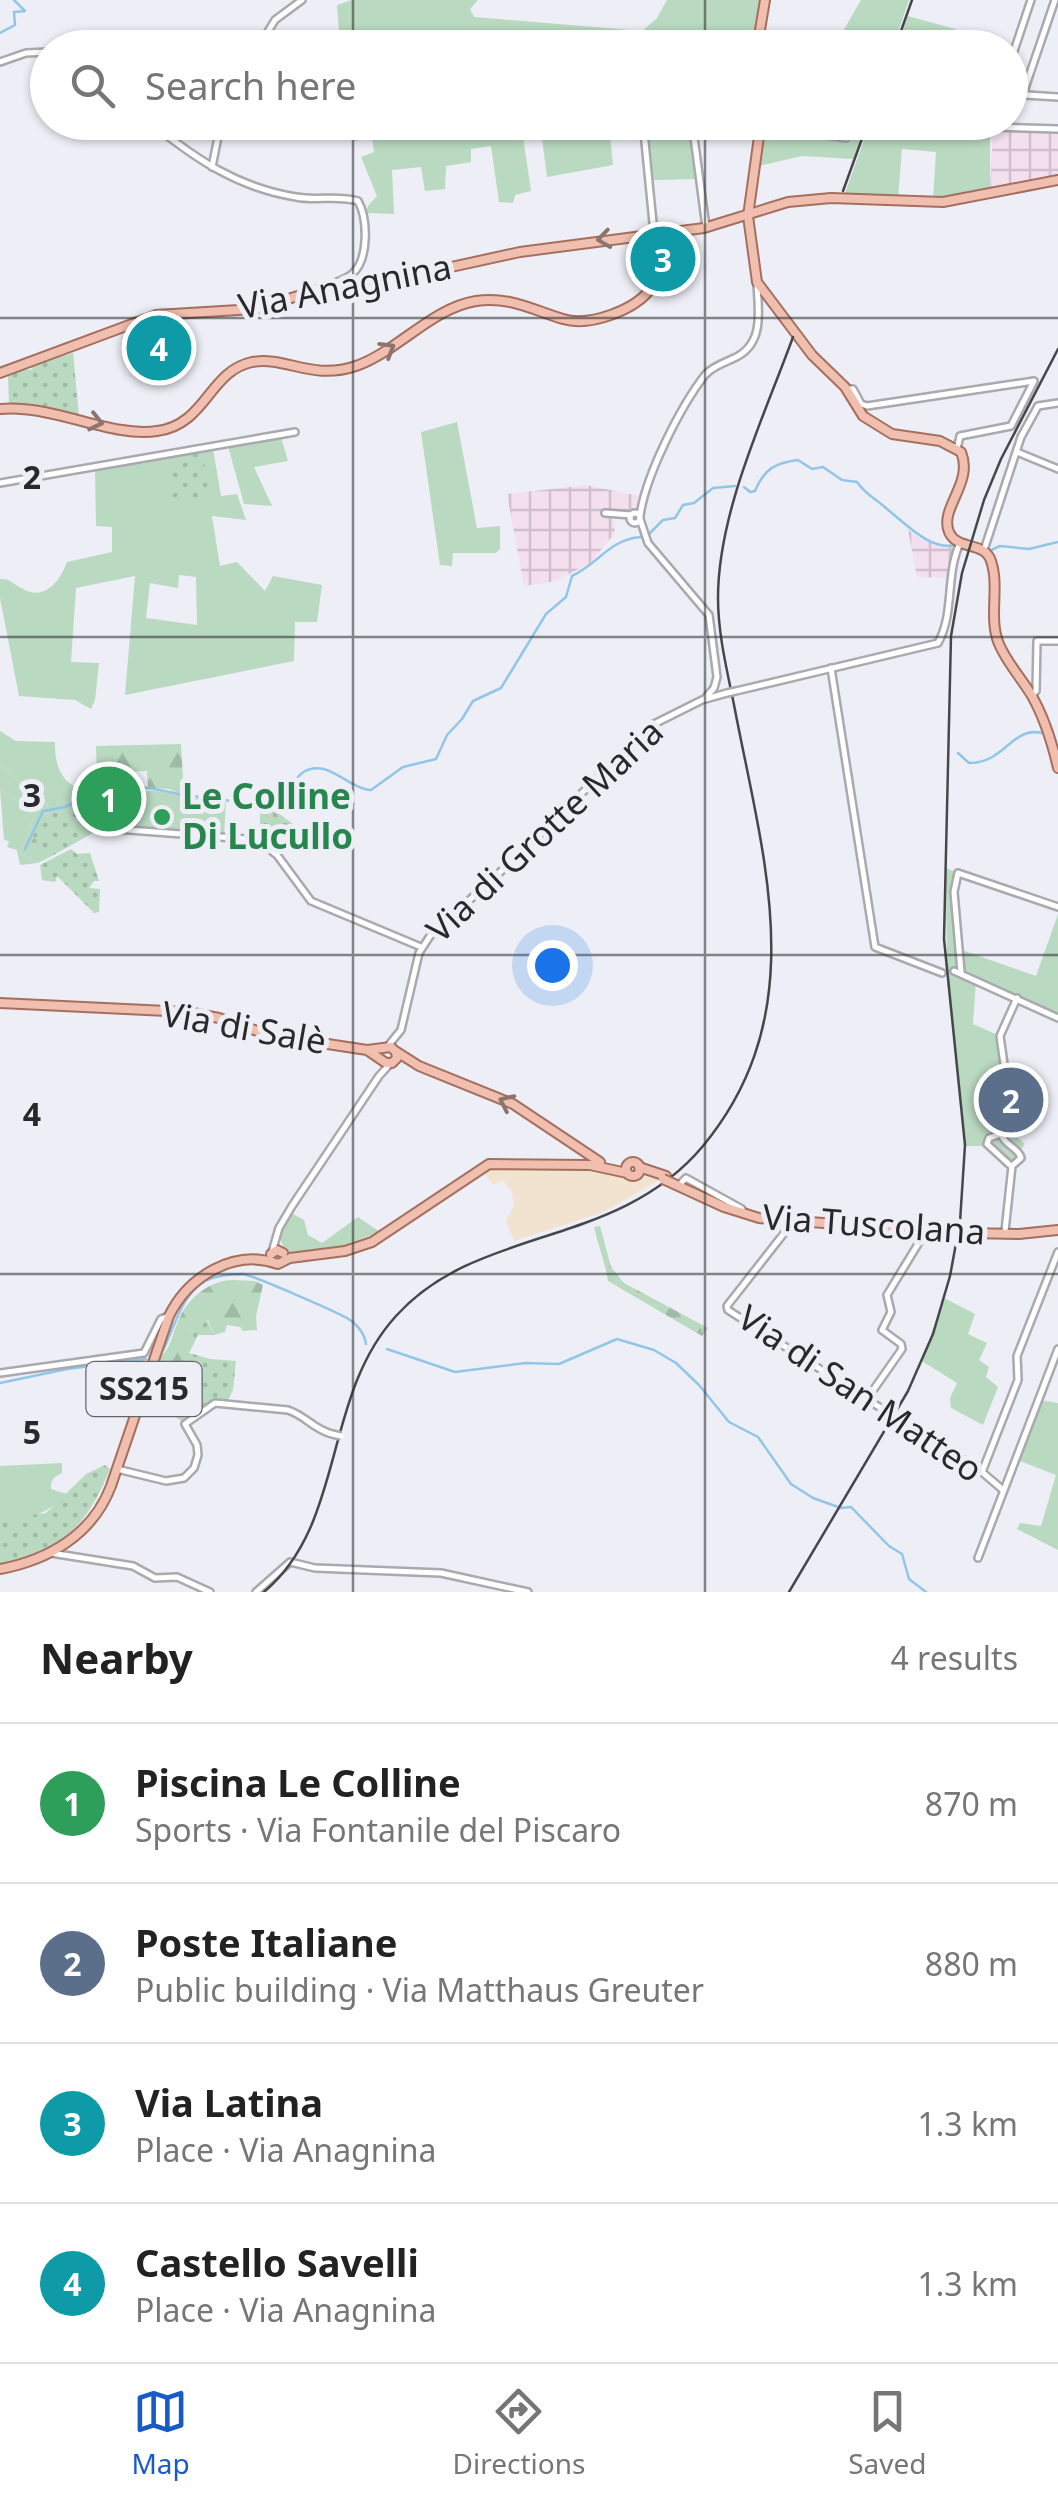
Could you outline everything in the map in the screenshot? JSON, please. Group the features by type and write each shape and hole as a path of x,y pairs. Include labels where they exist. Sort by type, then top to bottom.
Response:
{"main road":[{"path":"760,30 765,0"},
{"path":"759,140 748,214 761,295 846,388 860,413 884,430 901,437 936,440 958,449 964,458 965,474 947,527 960,543 984,550 991,562 998,643 1032,696 1050,735 1058,768"},
{"name":"Via Anagnina","path":"0,374 148,317 255,309 321,289 379,282 512,253 706,228 776,204 943,202 1058,182"},
{"name":"Via Anagnina","path":"666,255 682,236 719,228 748,214"},
{"name":"Via Anagnina","path":"0,409 31,409 136,431 162,430 188,420 224,377 244,365 266,362 317,372 348,368 375,357 469,302 511,301 570,321 595,320 645,296 654,284 673,234 640,234"},
{"name":"Via di Salè","path":"0,1003 188,1012 218,1017 264,1034 367,1050 386,1048"},
{"path":"398,1051 397,1058 384,1061 386,1048 398,1051 420,1067 514,1104 600,1162"},
{"name":"Via di Salè","path":"367,1050 384,1061"},
{"name":"Via Tuscolana","path":"0,1569 51,1553 95,1517 108,1495 168,1316 184,1292 206,1273 229,1264 332,1254 367,1244 485,1165 513,1162 634,1169"},
{"name":"Via Tuscolana","path":"590,1165 600,1162 634,1169 679,1182 744,1210 795,1219 1019,1234 1058,1228"},
{"name":"Via Tuscolana","path":"679,1182 734,1211 792,1223 952,1231"},
{"name":"Via Tuscolana","path":"967,1232 1058,1228"}],"street":[{"path":"269,30 275,20 302,0"},
{"path":"1021,30 1031,0"},
{"path":"1028,79 1055,0"},
{"path":"0,62 30,54"},
{"path":"1028,97 1058,97"},
{"path":"1028,128 1058,128"},
{"path":"175,140 212,167 269,193 358,202 363,214 362,261 351,276 321,289"},
{"path":"212,167 217,140"},
{"path":"644,140 654,233"},
{"path":"694,140 706,228"},
{"path":"634,517 662,450 700,384 711,370 749,348 758,330 761,295"},
{"path":"759,312 773,304"},
{"path":"846,388 853,389 862,405 867,406 1034,380 1011,426 960,436 958,449"},
{"path":"984,550 1017,452 1038,406 1058,402"},
{"path":"0,483 296,432"},
{"path":"1017,452 1058,469"},
{"path":"605,513 634,517 651,546 709,614 717,676 714,688 704,699"},
{"name":"Via di Grotte Maria","path":"398,1051 421,947 647,728 704,699 939,642 949,610 950,570 960,543"},
{"path":"1032,696 1036,691 1037,641 1058,641"},
{"path":"831,668 875,947 942,973"},
{"path":"103,828 258,840 277,855 313,902 421,947"},
{"path":"1058,907 958,872 954,892 957,972 1058,1018"},
{"path":"1004,1231 1012,1166 1021,1155 1005,1143 1001,1134 1006,1078 1000,1036 1017,998"},
{"name":"Via di Grotte Maria","path":"386,1048 402,1027"},
{"path":"377,1078 384,1061"},
{"path":"277,1257 277,1236 294,1202 377,1078 384,1061"},
{"path":"1001,1134 988,1138 988,1144 1012,1166"},
{"name":"Via di San Matteo","path":"792,1223 727,1306 728,1310 982,1472 1003,1490 1058,1348"},
{"path":"867,1399 902,1349 882,1330 891,1312 886,1295 926,1231"},
{"path":"982,1472 1018,1382 1017,1358 1058,1252"},
{"path":"0,1372 144,1353 160,1319 168,1316"},
{"path":"117,1469 166,1481 184,1478 198,1455 198,1447 185,1424 214,1403 288,1410 297,1413 313,1429 341,1436"},
{"path":"978,1558 978,1547 1003,1490"},
{"path":"51,1553 132,1566 155,1578 177,1576 210,1592"},
{"path":"256,1592 292,1562 315,1568 441,1573 528,1592"}],"shaded area":[{"path":"1028,131 1058,131 1058,177 990,192 993,140 1028,140"},
{"path":"586,485 639,496 635,508 613,515 615,533 590,563 556,581 524,586 507,494"},
{"path":"908,530 922,540 953,547 947,578 917,577"},
{"path":"506,1167 599,1169 627,1179 647,1176 659,1180 604,1212 514,1241 506,1221 514,1205 512,1192 502,1180 493,1185 483,1171"}],"green space":[{"path":"352,0 478,0 470,9 474,17 630,30 339,30 337,5"},
{"path":"667,0 760,0 756,30 643,30 657,18"},
{"path":"861,0 909,0 899,30 844,30"},
{"path":"908,16 955,29 955,30 903,30"},
{"path":"372,140 524,140 531,191 515,195 513,203 499,202 491,146 471,149 471,162 446,166 445,189 425,191 421,167 392,170 394,214 366,213 377,196 361,157 374,152"},
{"path":"542,140 611,140 613,165 547,177"},
{"path":"647,140 691,140 697,179 652,180"},
{"path":"762,140 860,140 853,159 802,156 759,166"},
{"path":"864,140 990,140 990,192 933,200 936,152 902,149 898,198 844,196"},
{"path":"73,353 79,416 19,403 9,406 8,373 33,370 30,366"},
{"path":"457,422 477,528 500,526 500,549 496,553 453,553 452,566 440,565 421,432"},
{"path":"281,437 288,461 254,467 272,506 244,504 228,446"},
{"path":"213,449 221,496 237,494 246,520 212,516 220,566 237,562 265,591 273,576 322,585 317,622 295,622 294,661 125,695 135,576 76,588 71,662 99,663 91,709 75,700 19,696 0,598 0,579 38,593 56,582 67,562 112,552 112,527 96,526 95,470 166,457 175,501 208,495 202,451","holes":["179,575 196,577 197,625 146,618 150,583 178,588"]},
{"path":"202,451 209,495 174,502 166,457"},
{"path":"0,731 16,741 55,742 63,777 76,787 95,791 95,796 76,810 51,813 42,797 0,765"},
{"path":"181,744 184,795 169,789 148,788 147,771 101,773 97,784 96,746"},
{"path":"0,765 42,797 51,813 44,814 38,841 48,858 38,863 20,853 34,817 27,807 0,789"},
{"path":"0,789 27,807 34,817 20,853 38,863 20,865 17,850 7,847"},
{"name":"Le Colline Di Lucullo","path":"103,790 154,791 226,800 224,836 104,827 99,823 99,796"},
{"path":"275,792 277,812 298,828 278,851 260,839 260,799"},
{"path":"95,796 93,833 48,858 33,836 44,814 76,810"},
{"path":"71,849 77,854 90,853 99,881 89,888 100,889 99,912 94,913 57,876 55,882 42,880 40,865"},
{"path":"946,868 958,873 954,892 959,949 1036,976 1058,914 1058,1018 976,980 973,1024 1000,1036 1005,1060 1002,1134 1009,1131 1025,1144 1019,1152 1021,1158 1012,1166 989,1146 965,1146 947,980"},
{"path":"293,1214 304,1220 308,1235 322,1243 358,1217 380,1232 333,1249 288,1252 281,1232"},
{"path":"600,1226 611,1267 624,1283 708,1328 702,1336 608,1281 594,1227"},
{"path":"232,1280 263,1285 257,1330 243,1331 227,1325 225,1332 214,1335 208,1320 188,1330 195,1333 183,1365 151,1399 145,1395 156,1360 169,1346 189,1303 208,1287"},
{"path":"944,1298 975,1314 968,1334 987,1343 979,1360 989,1367 986,1377 998,1387 983,1425 951,1408 950,1398 957,1383 922,1361"},
{"path":"206,1318 214,1335 198,1335 189,1353 236,1361 233,1390 226,1404 214,1403 185,1424 151,1399 183,1365 194,1333 187,1329"},
{"path":"1040,1400 1058,1403 1058,1550 1017,1529 1020,1523 1041,1526 1056,1475 1015,1459"},
{"path":"62,1463 62,1473 53,1479 51,1489 67,1494 36,1514 0,1519 0,1466"},
{"path":"105,1465 110,1469 92,1506 69,1533 40,1552 0,1564 0,1519 46,1513 86,1474"}],"waterway":[{"path":"0,33 15,25 14,12 25,11 14,0"},
{"path":"744,487 755,491 771,468 798,460 812,469 823,467 842,480 857,482 928,540 956,545"},
{"path":"648,535 663,520 675,518 683,505 694,503 713,488 735,486"},
{"path":"259,795 286,788 302,773 320,768 371,790 403,767 436,759 447,735 473,701 501,688 546,614 566,597 572,576 612,547 641,537"},
{"path":"989,551 1000,546 1029,549 1058,542"},
{"path":"958,753 969,763 982,761 1025,734 1046,734"},
{"path":"99,792 129,786 242,804 257,797"},
{"path":"25,849 43,811 65,807 95,794"},
{"path":"161,1354 183,1305 196,1288 210,1279 234,1274 262,1281 343,1316 358,1327 366,1344"},
{"path":"387,1349 455,1372 525,1363 559,1364 617,1339 654,1350 676,1363 699,1385 729,1422 758,1437 791,1484 813,1498 841,1508 851,1507 902,1554 909,1579 926,1592"},
{"path":"0,1383 146,1359"}],"railway":[{"path":"901,30 912,0"},
{"path":"843,191 861,140"},
{"path":"264,1592 290,1564 309,1531 356,1384 372,1348 396,1316 429,1287 467,1265 630,1204 668,1179 703,1146 737,1095 758,1043 769,989 771,935 758,823 722,641 720,565 734,499 793,337"},
{"path":"789,1592 908,1391 933,1334 950,1276 960,1222 965,1145 944,939 951,636 962,573 984,500 1058,349"}],"place":[{"name":"Via Latina","path":"663,259"},
{"name":"Castello Savelli","path":"159,348"},
{"name":"Piscina Le Colline","path":"109,799"},
{"name":"Le Colline Di Lucullo","path":"162,817"},
{"name":"Poste Italiane","path":"1011,1100"}]}
